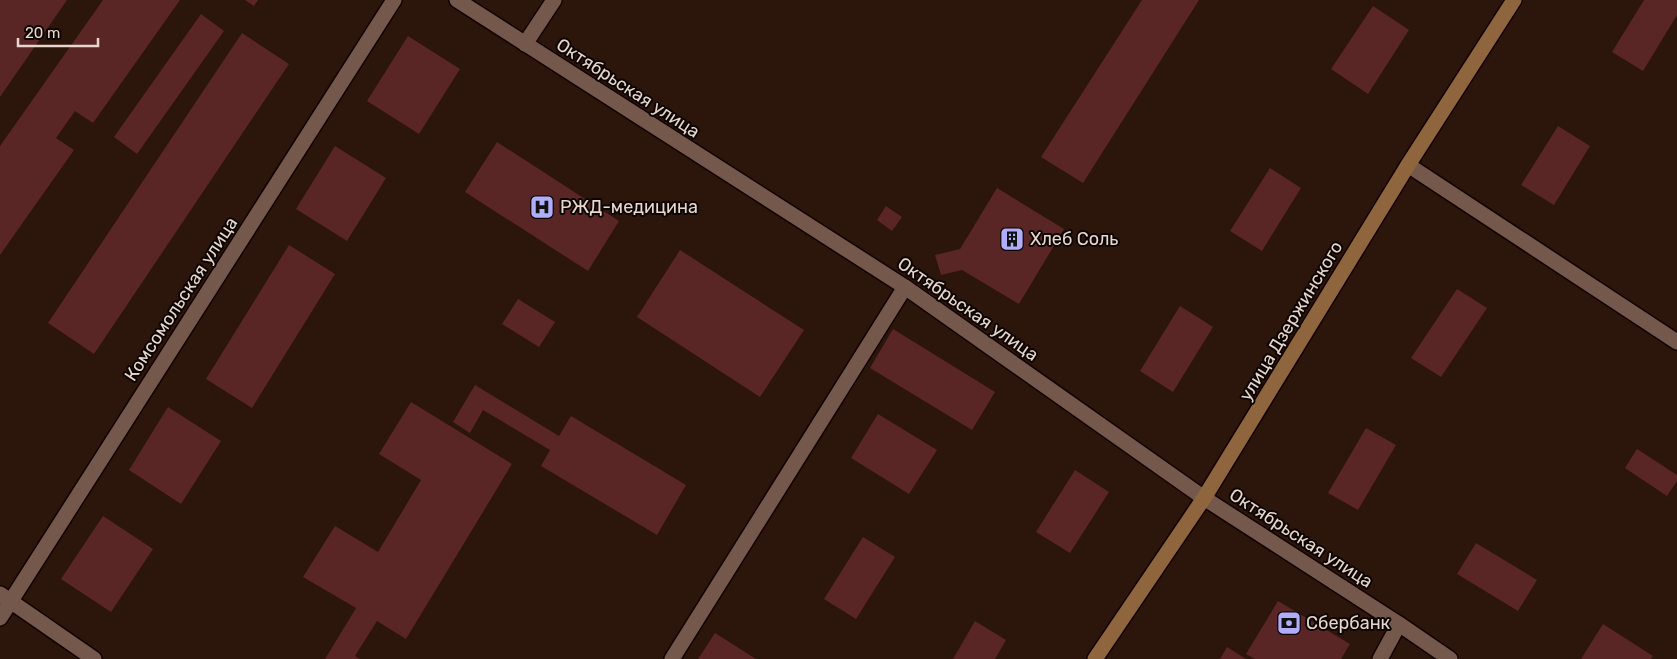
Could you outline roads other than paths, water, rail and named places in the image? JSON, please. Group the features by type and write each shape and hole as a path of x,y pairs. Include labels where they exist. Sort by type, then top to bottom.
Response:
{"street":[{"name":"Комсомольская улица","path":"0,618 5,598 394,0"},
{"name":"Октябрьская улица","path":"457,0 905,287 1204,498 1450,659"},
{"path":"525,44 554,0"},
{"name":"улица Дзержинского","path":"1096,659 1204,498 1408,165 1514,0"},
{"path":"1408,165 1677,342"},
{"path":"672,659 905,287"},
{"path":"5,598 94,659"},
{"path":"1380,659 1399,624"}],"place":[{"name":"РЖД-медицина","path":"542,207"},
{"name":"Хлеб Соль","path":"1012,239"},
{"name":"Сбербанк","path":"1289,623"}]}
